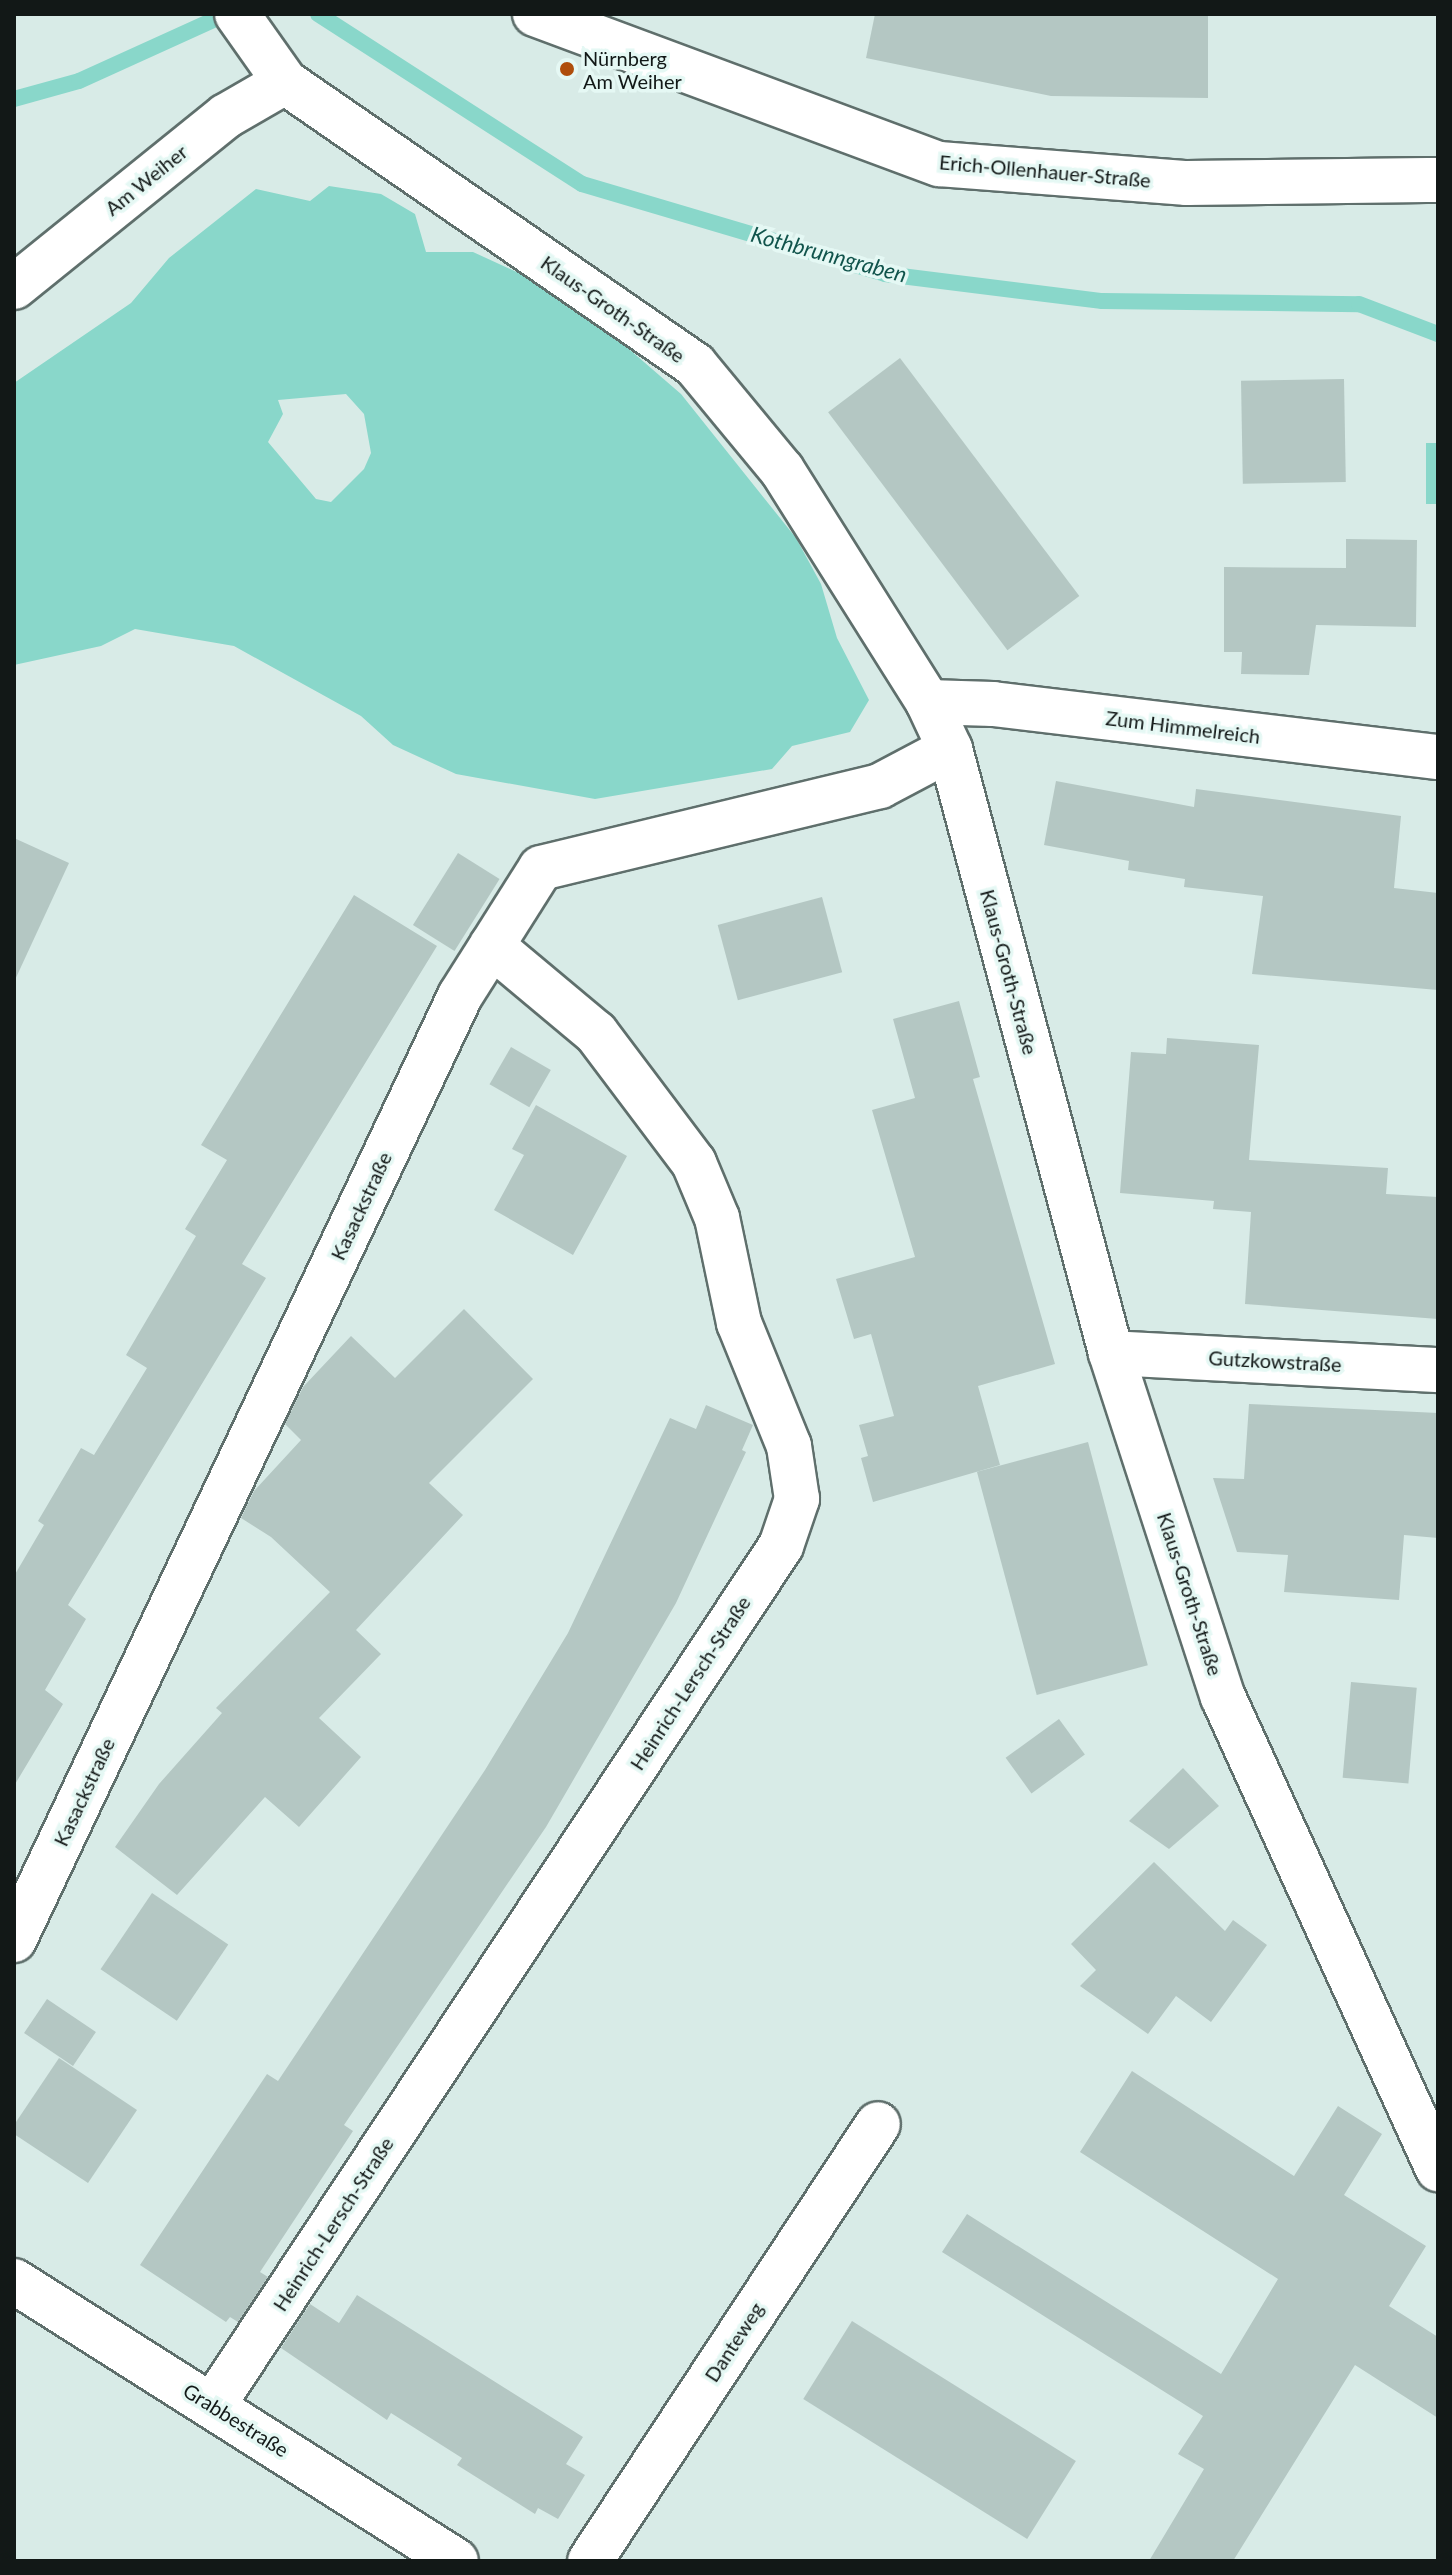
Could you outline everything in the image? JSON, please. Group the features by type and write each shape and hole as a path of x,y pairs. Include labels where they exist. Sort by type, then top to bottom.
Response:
{"street":[{"name":"Klaus-Groth-Straße","path":"237,14 275,66 695,365 782,470 928,702 950,749 1111,1353 1223,1697 1438,2169"},
{"name":"Erich-Ollenhauer-Straße","path":"535,14 939,164 1187,183 1438,180"},
{"name":"Am Weiher","path":"14,287 226,116 275,66"},
{"name":"Zum Himmelreich","path":"928,702 993,704 1438,757"},
{"name":"Kasackstraße","path":"14,1940 460,996 541,868 880,786 950,749"},
{"name":"Heinrich-Lersch-Straße","path":"213,2405 781,1546 797,1499 789,1446 739,1323 717,1218 694,1163 596,1033 492,946"},
{"name":"Gutzkowstraße","path":"1111,1353 1438,1370"},
{"name":"Danteweg","path":"590,2561 878,2124"},
{"name":"Grabbestraße","path":"14,2281 456,2561"}],"shaded area":[{"path":"329,186 381,194 415,214 426,252 473,252 519,273 608,331 681,394 796,538 821,584 837,638 869,700 850,732 792,746 772,769 595,799 456,774 393,745 361,716 234,646 135,629 101,646 14,665 14,383 131,303 169,258 256,189 310,201","holes":["346,394 364,414 371,453 364,469 331,502 316,499 268,442 283,414 278,400"]},
{"path":"1426,443 1438,443 1438,504 1426,504"}],"building":[{"path":"875,14 1208,14 1208,98 1051,96 866,58"},
{"path":"900,358 1079,596 1007,650 828,412"},
{"path":"1344,379 1346,482 1243,484 1241,381"},
{"path":"1346,539 1417,540 1416,627 1316,625 1309,675 1241,674 1242,652 1224,652 1224,567 1346,568"},
{"path":"1056,781 1194,807 1196,789 1401,816 1394,888 1438,893 1438,990 1252,974 1263,896 1184,887 1185,879 1128,870 1129,861 1044,845"},
{"path":"14,838 69,863 14,982"},
{"path":"458,853 500,879 455,951 413,925"},
{"path":"354,895 437,946 242,1264 266,1278 68,1605 86,1619 45,1690 63,1704 14,1786 14,1576 44,1525 38,1521 81,1448 94,1455 147,1368 126,1355 196,1236 185,1229 227,1160 201,1145"},
{"path":"822,897 842,972 738,1000 718,925"},
{"path":"959,1001 980,1077 973,1079 1055,1364 978,1386 1000,1465 873,1502 861,1458 868,1456 859,1425 894,1416 871,1334 854,1339 836,1279 915,1257 872,1110 915,1098 893,1019"},
{"path":"1167,1038 1259,1045 1249,1160 1388,1168 1386,1194 1438,1197 1438,1319 1245,1304 1251,1212 1213,1209 1214,1201 1120,1193 1131,1052 1166,1054"},
{"path":"511,1047 551,1070 529,1107 489,1084"},
{"path":"536,1105 627,1156 573,1255 494,1210 524,1155 512,1149"},
{"path":"464,1309 533,1379 429,1483 463,1515 356,1630 381,1654 319,1718 361,1757 299,1827 265,1797 177,1895 115,1847 159,1784 222,1713 216,1708 330,1592 271,1537 241,1518 254,1491 301,1440 285,1424 303,1387 351,1336 395,1378"},
{"path":"1249,1404 1438,1413 1438,1538 1404,1535 1399,1600 1284,1592 1288,1555 1237,1552 1213,1478 1244,1479"},
{"path":"706,1405 753,1425 742,1450 746,1452 676,1603 546,1827 344,2125 353,2131 260,2272 268,2277 238,2322 230,2317 226,2322 140,2265 267,2074 278,2081 485,1770 568,1633 670,1418 696,1429"},
{"path":"1088,1442 1148,1665 1037,1695 977,1472"},
{"path":"1351,1682 1417,1688 1408,1783 1343,1778"},
{"path":"1059,1719 1085,1755 1031,1793 1006,1758"},
{"path":"1183,1768 1219,1806 1169,1849 1129,1821"},
{"path":"1154,1862 1225,1931 1233,1920 1267,1945 1211,2022 1176,1996 1148,2034 1080,1986 1096,1970 1071,1944"},
{"path":"152,1893 228,1944 177,2021 101,1969"},
{"path":"47,1999 96,2032 73,2066 24,2033"},
{"path":"59,2058 137,2110 88,2183 14,2134 14,2125"},
{"path":"1132,2071 1294,2176 1338,2106 1382,2134 1344,2195 1426,2246 1389,2306 1438,2337 1438,2418 1355,2365 1233,2561 1149,2561 1204,2469 1178,2454 1203,2416 942,2252 967,2214 1221,2374 1278,2279 1080,2152"},
{"path":"357,2295 583,2437 566,2464 585,2475 558,2519 538,2508 535,2514 457,2465 462,2458 391,2413 387,2420 281,2348 310,2304 339,2323"},
{"path":"852,2321 1076,2461 1027,2539 803,2399"}],"waterway":[{"name":"Kothbrunngraben","path":"14,99 79,81 227,14"},
{"name":"Kothbrunngraben","path":"318,14 582,184 885,274 1102,301 1359,304 1438,334"}],"place":[{"name":"Nürnberg Am Weiher","path":"567,69"}]}
